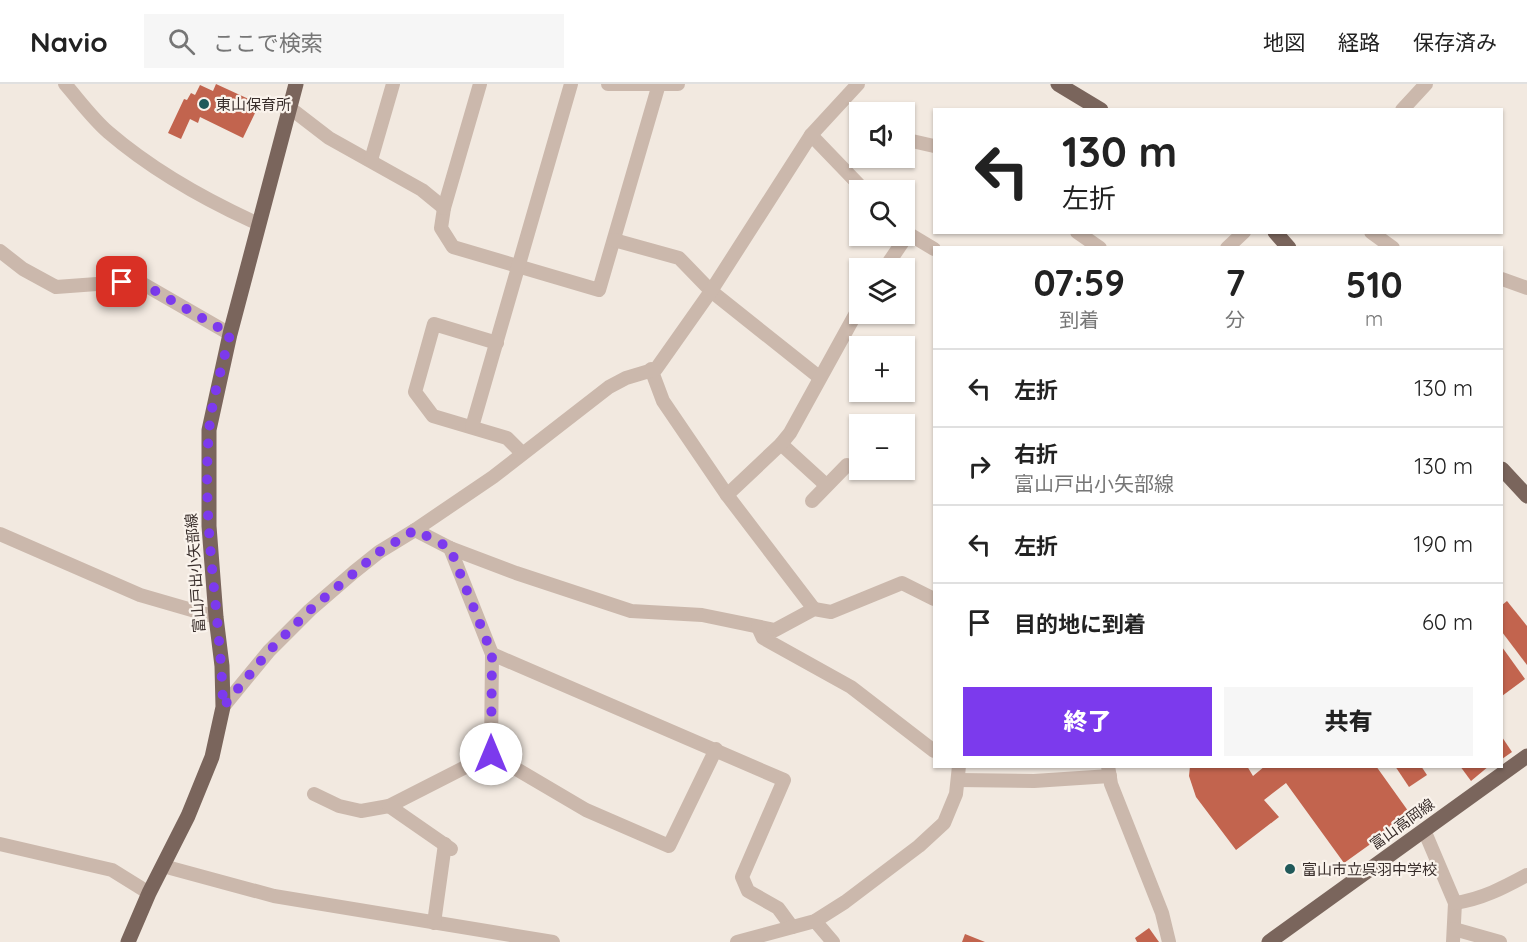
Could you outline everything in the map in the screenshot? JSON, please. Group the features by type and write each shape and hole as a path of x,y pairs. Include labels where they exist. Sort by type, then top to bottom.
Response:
{"main road":[{"name":"富山戸出小矢部線","path":"128,942 149,893 188,816 212,757 223,707 222,666 208,515 209,430 230,334 296,84"},
{"path":"1058,84 1098,108"},
{"path":"1277,234 1287,246"},
{"path":"1503,470 1527,496"},
{"name":"富山高岡線","path":"1269,942 1527,756"}],"street":[{"path":"65,84 105,129 149,165 220,206 252,220"},
{"path":"371,160 393,84"},
{"path":"480,84 444,208 441,228 453,247 599,290 659,84"},
{"path":"472,427 571,84"},
{"path":"608,84 678,84"},
{"path":"223,707 269,651 310,610 379,552 493,477 609,387 656,369 711,291 811,135 858,84"},
{"path":"1404,108 1426,84"},
{"path":"290,108 329,138 422,190 444,208"},
{"path":"811,135 854,180"},
{"path":"915,142 933,146"},
{"path":"1080,234 1097,246"},
{"path":"1229,246 1242,234"},
{"path":"1374,234 1390,246"},
{"path":"915,237 933,248"},
{"path":"614,240 679,258 711,291 819,377"},
{"path":"0,251 23,270 56,287 138,281 230,334"},
{"path":"1503,279 1527,288"},
{"path":"497,343 434,324 415,392 433,416 507,438 522,453"},
{"path":"728,495 781,444 789,433 850,324"},
{"path":"651,369 663,401 728,495 814,609"},
{"path":"781,444 826,485"},
{"path":"812,501 846,465"},
{"path":"415,530 450,548 516,573 632,611 702,615 775,630 814,609 831,612 902,583 933,598"},
{"path":"0,534 140,595 216,617"},
{"path":"450,548 492,654 491,754"},
{"path":"758,627 763,638 851,687 933,750"},
{"path":"492,654 784,780 742,877 748,891 778,908 792,927"},
{"path":"491,754 586,810 669,846 716,749"},
{"path":"314,794 339,806 361,811 389,806 491,754"},
{"path":"737,942 815,921 864,888 919,846 944,823 956,794 958,773 1034,781 1109,771 1111,784 1162,913 1169,942"},
{"path":"389,806 449,847 434,923"},
{"path":"1424,830 1455,903 1454,936 1500,942"},
{"path":"0,844 112,870 149,893"},
{"path":"163,866 274,896 519,939 553,942"},
{"path":"1455,903 1495,893 1527,875"},
{"path":"815,921 833,942"}],"building":[{"path":"216,84 253,101 250,109 256,111 243,138 200,117 198,123 190,119 181,139 168,133 184,99 187,100 191,93 195,95 200,85 213,91"},
{"path":"1507,601 1527,626 1527,665 1503,633 1503,604"},
{"path":"1503,648 1525,679 1503,695"},
{"path":"1503,738 1512,752 1503,758"},
{"path":"1190,768 1248,768 1253,776 1263,768 1377,768 1411,815 1344,863 1286,783 1264,800 1279,817 1236,850 1196,797 1189,776"},
{"path":"1396,768 1422,768 1427,775 1409,787"},
{"path":"1461,768 1487,768 1471,781"},
{"path":"1149,928 1159,942 1137,942 1135,938"},
{"path":"965,934 985,942 962,942"}],"place":[{"name":"東山保育所","path":"204,104"},
{"name":"富山市立呉羽中学校","path":"1290,869"}],"route":[{"path":"122,282 138,281 230,334 209,430 207,481 216,617 222,666 223,707 269,651 310,610 379,552 415,530 450,548 492,654 491,754"}]}
